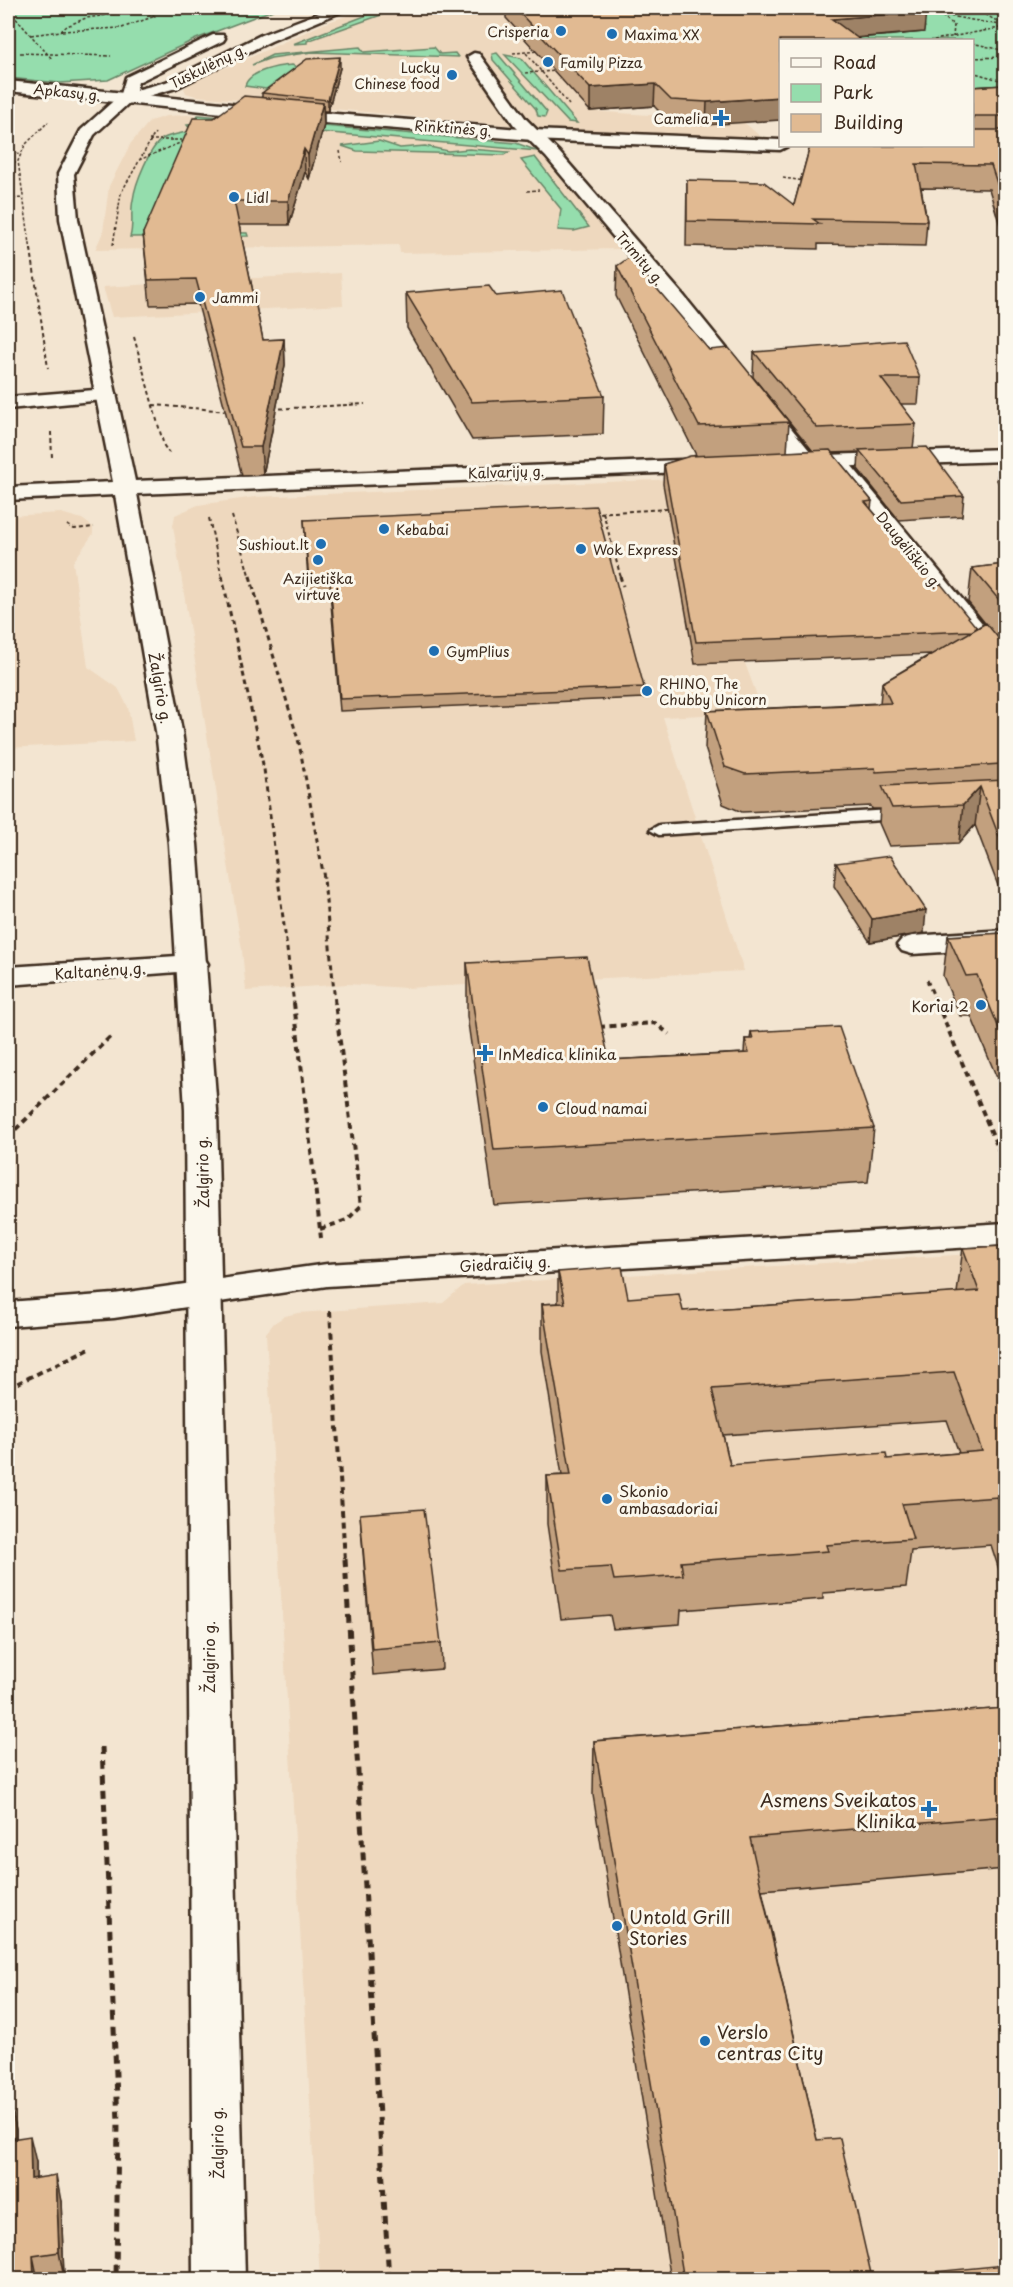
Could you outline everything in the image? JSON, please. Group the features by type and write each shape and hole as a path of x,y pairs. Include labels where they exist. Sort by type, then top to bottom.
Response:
{"main road":[{"name":"Tuskulėnų g.","path":"126,98 171,85 266,38 343,8"},
{"name":"Tuskulėnų g.","path":"126,98 131,80 232,32"},
{"name":"Trimitų g.","path":"474,57 520,122 677,300 806,461"},
{"name":"Apkasų g.","path":"8,86 126,98"},
{"name":"Rinktinės g.","path":"126,98 287,115 533,135 779,144"},
{"name":"Žalgirio g.","path":"126,98 87,133 66,174 69,219 107,394 169,731 183,844 193,964 201,1110 205,1294 219,2280"},
{"path":"8,402 107,394"},
{"path":"773,463 1005,455"},
{"name":"Daugėliškio g.","path":"835,460 1005,669"},
{"name":"Kalvarijų g.","path":"8,493 729,464"},
{"path":"912,945 1005,939"},
{"name":"Kaltanėnų g.","path":"8,976 193,964"},
{"name":"Giedraičių g.","path":"8,1314 114,1306 327,1275 372,1271 1005,1234"}],"lane":[{"path":"659,830 922,813"}],"path":[{"path":"972,8 1005,26"},
{"path":"31,34 121,27 147,22 155,16 142,9 87,18 64,26 61,31"},
{"path":"912,9 1005,26"},
{"path":"8,14 12,14 54,60"},
{"path":"940,14 954,25 952,39 1005,26"},
{"path":"974,43 1005,51"},
{"path":"509,53 549,51"},
{"path":"525,52 572,108"},
{"path":"17,53 120,55"},
{"path":"974,58 1005,57"},
{"path":"534,72 563,70"},
{"path":"974,73 1005,82"},
{"path":"51,119 30,138 19,154 18,161 46,346 51,399"},
{"path":"113,252 121,193 149,140 161,128"},
{"path":"149,140 194,140"},
{"path":"139,160 187,140"},
{"path":"8,147 19,154"},
{"path":"8,164 18,161"},
{"path":"8,199 23,198"},
{"path":"133,331 164,446"},
{"path":"265,409 365,404"},
{"path":"153,405 231,411"},
{"path":"592,513 669,509"},
{"path":"603,512 623,585"},
{"path":"209,518 255,713 270,806 294,980 320,1229 348,1220 361,1206 332,978 324,878 299,743 232,513"},
{"path":"912,945 1005,1167"},
{"path":"596,1016 599,1027 655,1023 669,1034"},
{"path":"8,1137 112,1035"},
{"path":"8,1388 92,1348"},
{"path":"335,1360 350,1674 389,2280"},
{"path":"102,1747 118,2122 116,2280"}],"shaded area":[{"path":"369,8 802,8 537,53 590,111 649,115 730,110 762,138 550,129 196,96 186,93 184,88 205,74 231,66 323,24"},
{"path":"187,115 525,145 538,151 621,249 400,253 399,245 95,250 103,232 109,186 131,143 150,121 166,116"},
{"path":"341,273 343,305 112,317 103,287"},
{"path":"677,479 763,712 663,717 744,971 406,988 348,984 246,991 242,950 173,526 175,515 198,505 255,497"},
{"path":"61,513 82,519 93,527 93,534 73,562 88,667 118,688 128,707 134,741 8,748 8,516"},
{"path":"1005,1252 1005,2279 320,2279 266,1333 274,1323 285,1316 298,1313 443,1303 464,1285"}],"green space":[{"path":"8,8 278,8 196,39 108,80 60,83 8,78"},
{"path":"385,8 401,8 307,41 307,43 293,44"},
{"path":"829,8 1005,8 1005,93 974,95 974,39 811,39 904,34 925,27 918,22"},
{"path":"360,47 364,52 434,47 440,54 455,53 458,57 312,52 271,58 252,65 272,55"},
{"path":"497,53 547,112 545,117 538,116 536,109 493,60 492,54"},
{"path":"505,55 521,58 577,123 568,122"},
{"path":"292,65 297,67 266,89 245,86 247,81 257,73"},
{"path":"198,115 516,143 538,151 203,122 196,118"},
{"path":"194,124 201,232 247,233 248,236 130,237 134,193 149,156 164,138 191,130 187,125"},
{"path":"379,141 400,148 425,146 448,151 469,149 509,152 504,155 357,151 342,146"},
{"path":"535,157 589,227 574,231 558,230 561,209 521,160"}],"building":[{"path":"515,8 921,8 926,11 832,19 859,39 779,39 779,97 707,102 671,100 655,84 590,88"},
{"path":"340,57 328,100 262,93 307,59"},
{"path":"1005,85 1005,116 974,116 974,87"},
{"path":"244,96 323,103 308,155 304,149 288,201 234,201 263,340 284,339 261,447 241,447 196,279 148,280 143,233 193,118 214,118"},
{"path":"974,130 1005,130 1005,208 991,165 916,164 927,221 813,219 820,224 687,221 687,180 764,182 794,205 810,147 974,147"},
{"path":"630,257 709,350 729,348 789,422 699,426 617,266"},
{"path":"489,286 496,296 562,290 604,396 472,402 406,293"},
{"path":"904,340 920,378 881,378 916,424 817,428 754,352"},
{"path":"927,447 964,496 901,500 859,450"},
{"path":"830,450 872,501 865,502 935,585 941,584 977,628 972,631 696,642 664,464 690,456"},
{"path":"596,506 644,687 340,699 330,581 309,581 304,520"},
{"path":"1005,564 1005,607 972,568"},
{"path":"986,623 1000,640 1005,641 1005,759 1001,764 876,772 875,768 745,774 725,767 707,711 891,703 882,683"},
{"path":"1005,780 1005,852 980,787 963,805 892,808 882,786"},
{"path":"890,856 926,910 872,919 836,863"},
{"path":"1005,933 1005,1043 977,975 966,976 948,936"},
{"path":"587,957 609,1060 749,1053 745,1039 753,1039 751,1032 839,1027 874,1128 494,1150 467,963"},
{"path":"1005,1246 1005,1518 998,1497 902,1504 913,1539 826,1545 828,1551 681,1562 683,1575 614,1580 611,1567 562,1570 547,1476 571,1475 542,1304 565,1303 558,1272 622,1267 628,1298 679,1294 683,1311 979,1291 963,1248","holes":["954,1372 982,1451 887,1459 886,1453 730,1465 712,1389"]},
{"path":"424,1509 441,1643 372,1649 360,1514"},
{"name":"Verslo centras City","path":"1005,1708 1005,1816 750,1838 817,2140 840,2138 872,2278 1005,2265 1005,2280 684,2280 594,1741"},
{"path":"11,2104 11,2139 30,2136 31,2179 56,2175 59,2252 33,2256 34,2280 8,2280 8,2105"}],"place":[{"name":"Crisperia","path":"561,31"},
{"name":"Maxima XX","path":"612,34"},
{"name":"Family Pizza","path":"548,62"},
{"name":"Lucky Chinese food","path":"452,75"},
{"name":"Camelia","path":"721,118"},
{"name":"Lidl","path":"234,197"},
{"name":"Jammi","path":"200,297"},
{"name":"Kebabai","path":"384,529"},
{"name":"Sushiout.lt","path":"321,544"},
{"name":"Wok Express","path":"581,549"},
{"name":"Azijietiška virtuvė","path":"318,560"},
{"name":"GymPlius","path":"434,651"},
{"name":"RHINO, The Chubby Unicorn","path":"647,691"},
{"name":"Koriai 2","path":"981,1005"},
{"name":"InMedica klinika","path":"485,1053"},
{"name":"Cloud namai","path":"543,1107"},
{"name":"Skonio ambasadoriai","path":"607,1499"},
{"name":"Asmens Sveikatos Klinika","path":"929,1809"},
{"name":"Untold Grill Stories","path":"617,1926"},
{"name":"Verslo centras City","path":"705,2041"}]}
